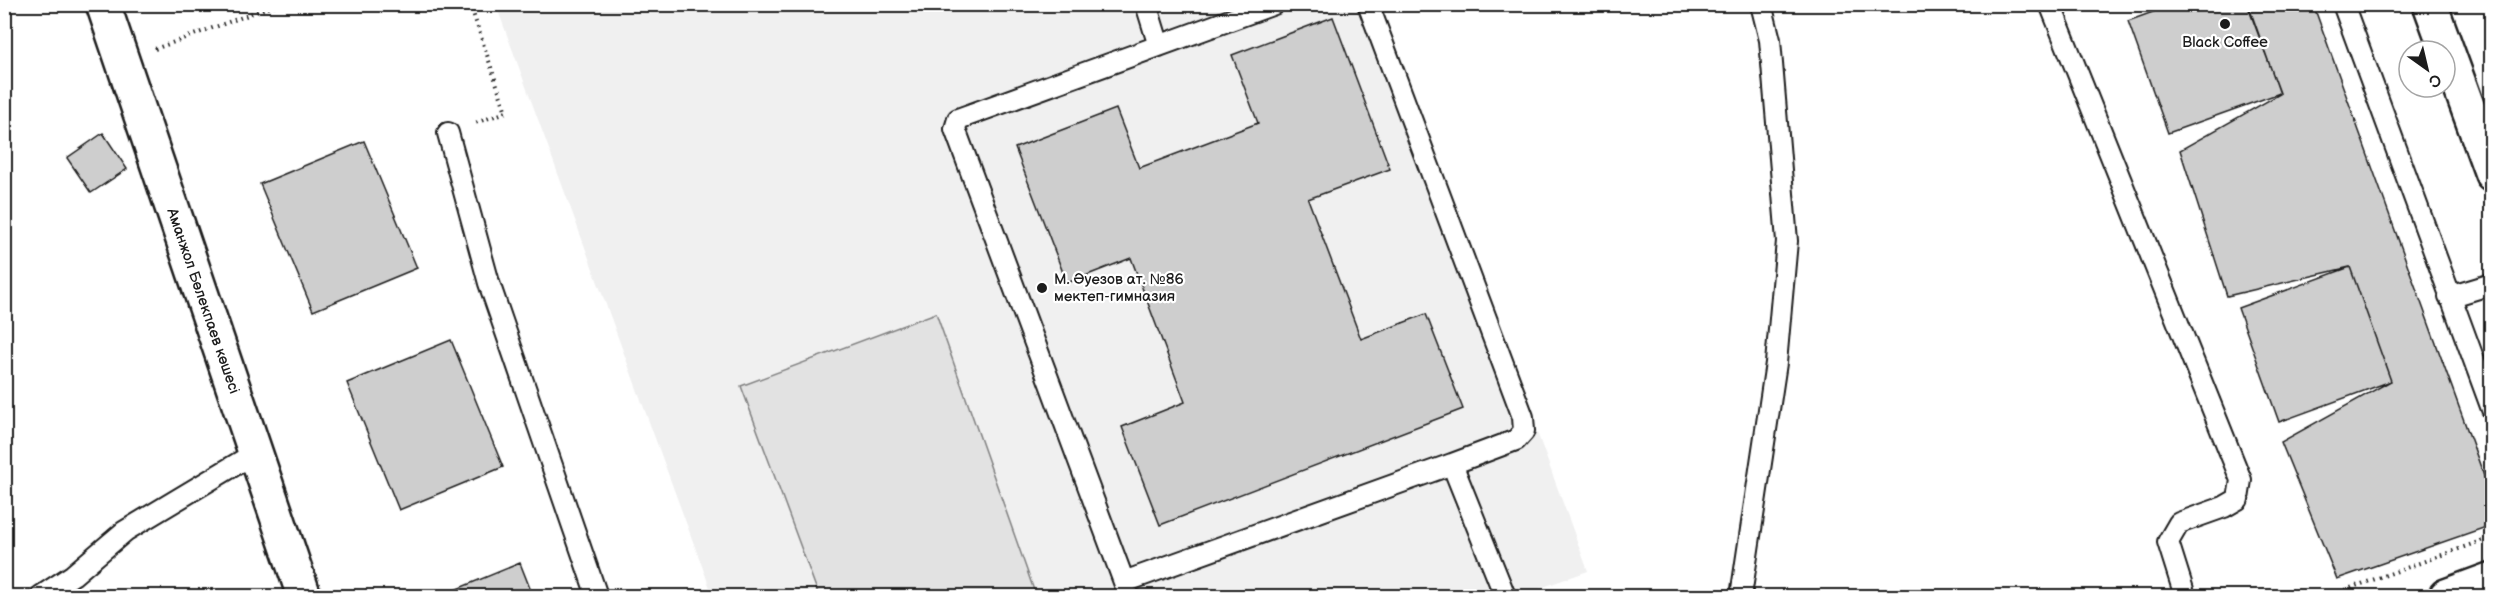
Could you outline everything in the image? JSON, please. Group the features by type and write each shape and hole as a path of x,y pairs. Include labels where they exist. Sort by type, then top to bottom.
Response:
{"street":[{"name":"Аманжол Бөлекпаев көшесі","path":"103,4 304,597"},
{"path":"2430,4 2492,174"},
{"path":"2446,597 2492,579"}],"lane":[{"path":"1146,4 1160,46"},
{"path":"1274,4 958,119 955,129 1126,590 1516,440 1524,431 1523,417 1368,4"},
{"path":"1741,597 1776,363 1787,241 1770,40 1761,4"},
{"path":"2050,4 2241,480 2238,500 2179,523 2168,542 2185,597"},
{"path":"2343,4 2492,409"},
{"path":"448,133 489,283 597,597"},
{"path":"2449,297 2492,284"},
{"path":"41,597 73,575 125,531 255,453"},
{"path":"1452,464 1505,597"}],"path":[{"path":"123,61 278,4"},
{"path":"448,133 506,112 470,4"},
{"path":"2328,597 2492,537"}],"shaded area":[{"name":"М. Әуезов ат. №86 мектеп-гимназия","path":"496,5 1380,5 1588,571 1518,596 713,596"},
{"path":"936,313 1036,596 819,596 741,386"}],"building":[{"path":"2175,4 2247,4 2280,93 2168,133 2128,21"},
{"path":"2248,4 2313,4 2492,498 2492,525 2337,579 2281,442 2391,381 2350,267 2227,296 2180,150 2280,94"},
{"path":"1333,17 1390,169 1308,199 1361,339 1426,314 1463,409 1160,525 1122,427 1185,402 1131,258 1067,283 1015,148 1116,109 1139,168 1258,123 1232,55"},
{"path":"103,133 127,169 91,193 67,158"},
{"path":"364,141 417,268 313,311 260,184"},
{"path":"2350,267 2391,381 2279,422 2238,308"},
{"path":"451,340 503,467 399,510 347,383"},
{"path":"520,563 533,596 440,596"}],"place":[{"name":"Black Coffee","path":"2225,24"},
{"name":"М. Әуезов ат. №86 мектеп-гимназия","path":"1042,288"}]}
